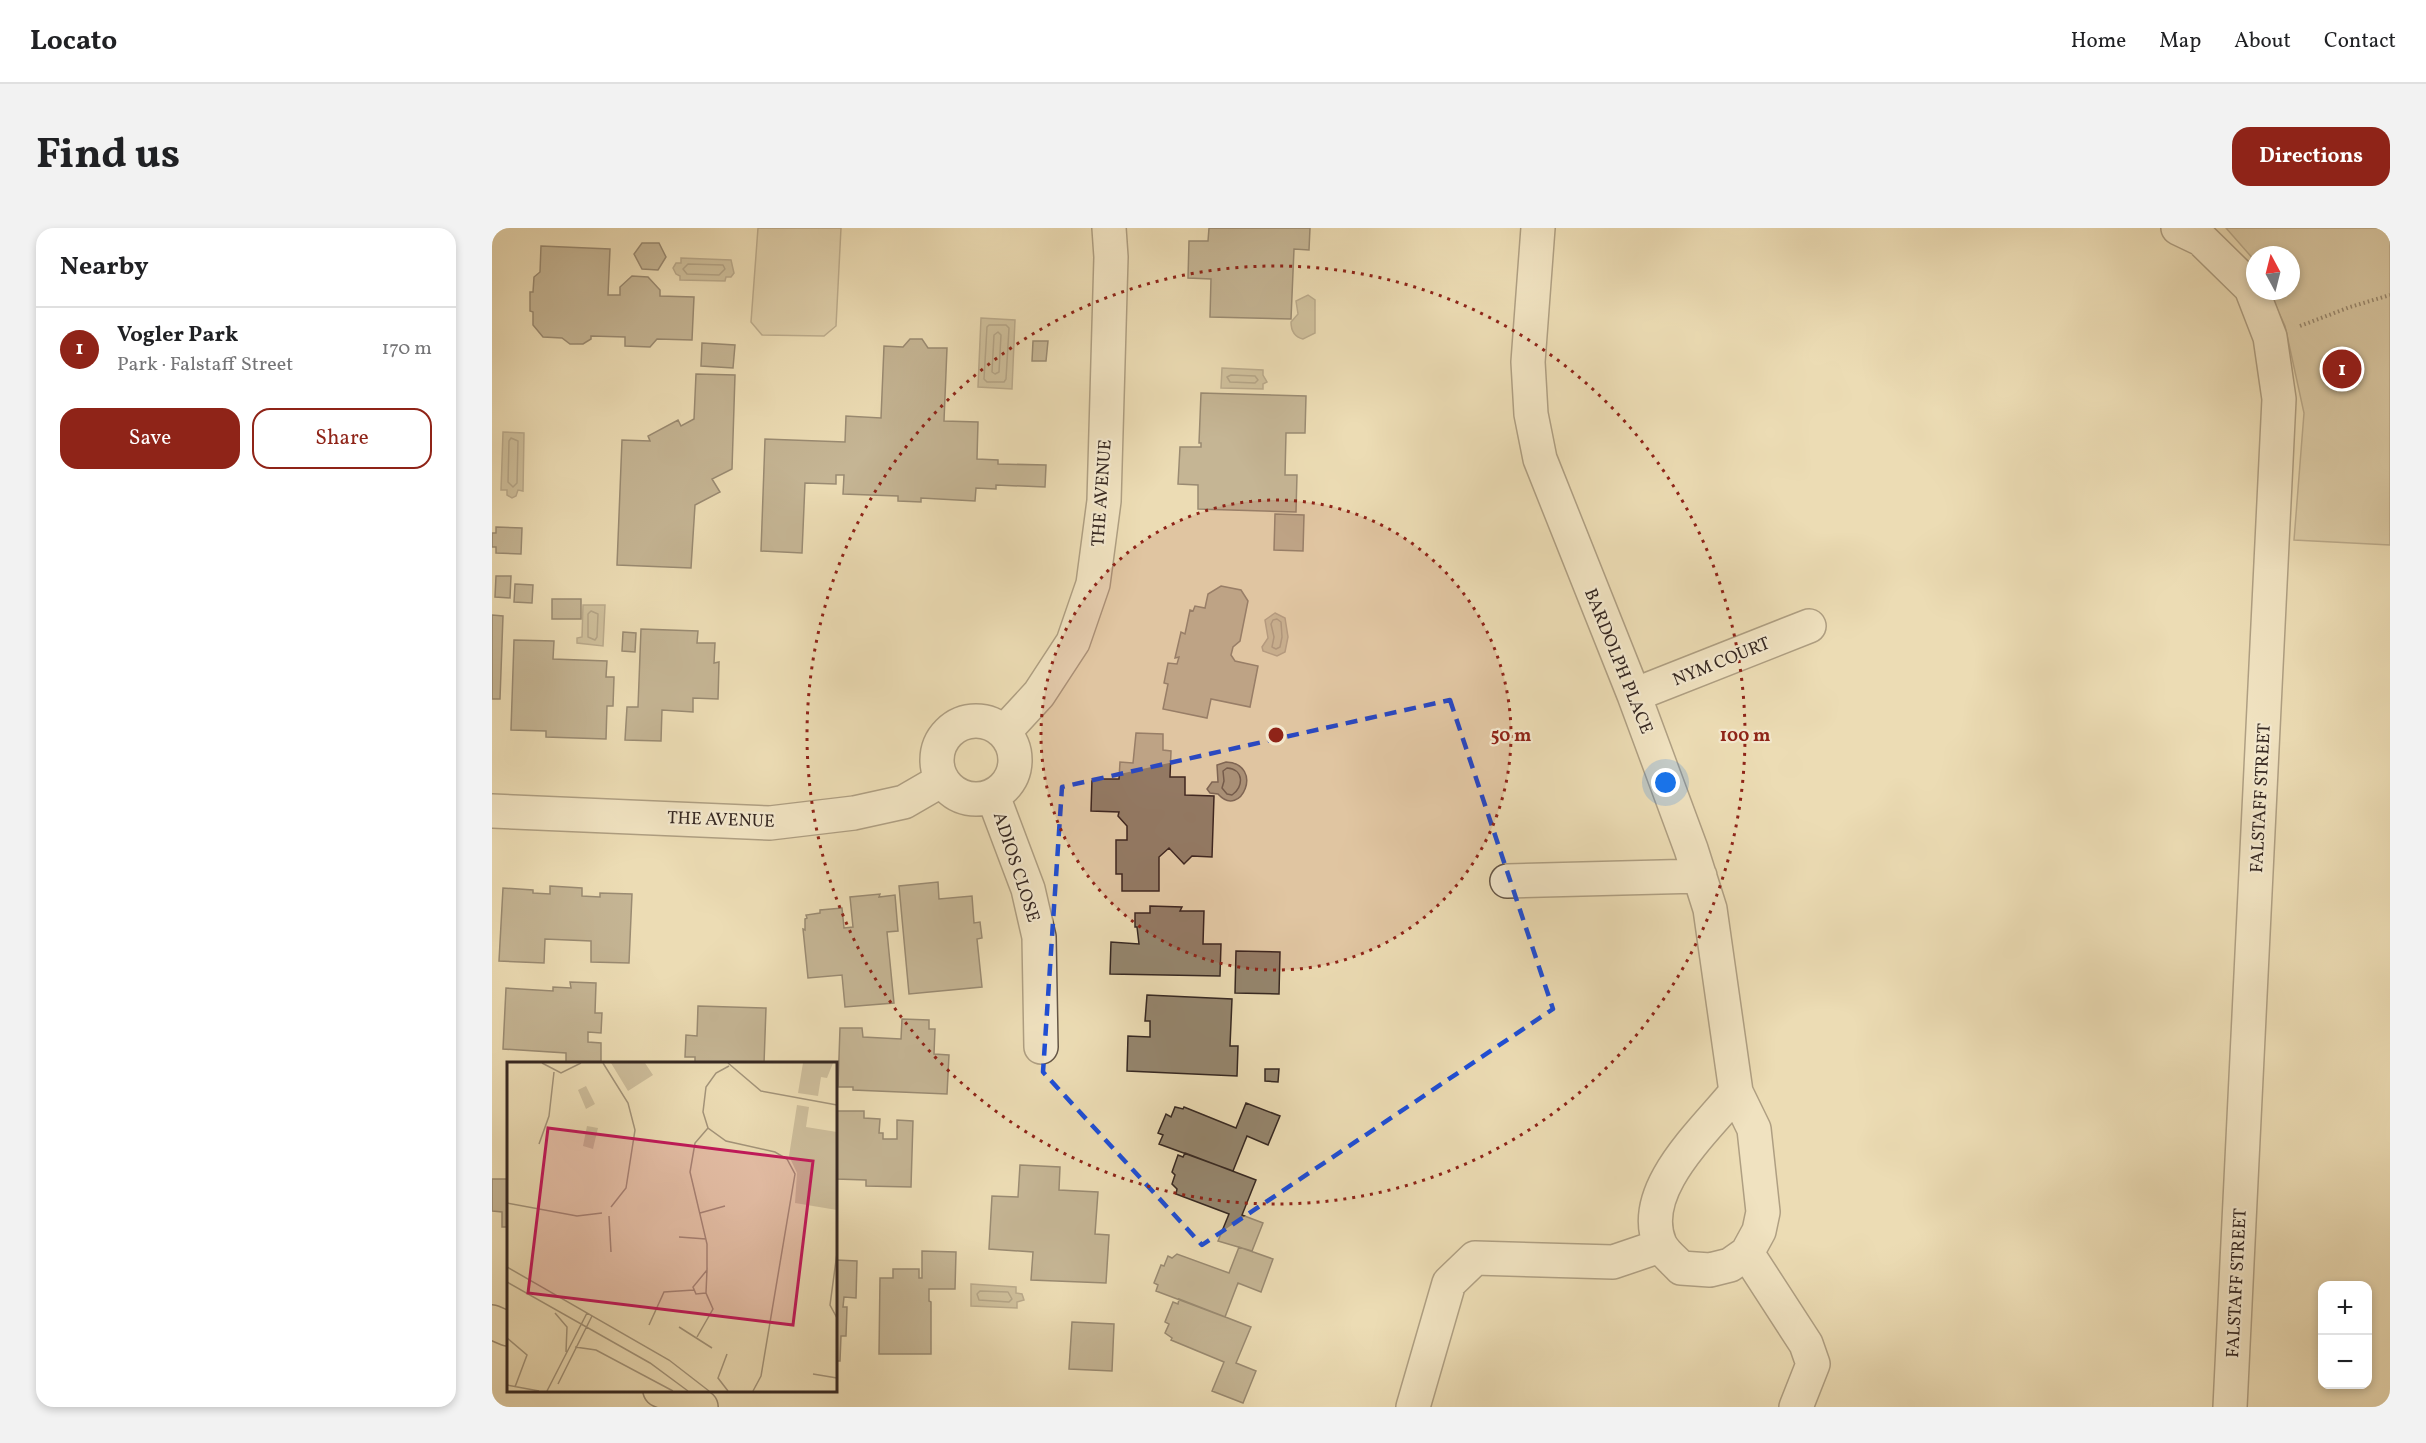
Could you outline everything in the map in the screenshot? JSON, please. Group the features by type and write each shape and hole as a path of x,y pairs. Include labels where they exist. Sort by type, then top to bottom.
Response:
{"highway":[{"path":"492,1322 507,1329"},
{"path":"665,1392 701,1407"}],"street":[{"name":"THE AVENUE","path":"1004,732 1039,694 1072,642 1093,584 1104,501 1111,257 1109,228"},
{"name":"BARDOLPH PLACE","path":"1538,228 1528,363 1531,414 1540,459 1550,489 1634,695 1710,909 1736,1092 1755,1130 1761,1177 1763,1212 1759,1230 1747,1253"},
{"name":"FALSTAFF STREET","path":"2178,228 2200,239 2251,288 2270,337 2279,399 2230,1407"},
{"name":"NYM COURT","path":"1634,695 1809,626"},
{"path":"969,721 982,721 994,725 1012,742 1016,754 1016,766 1004,789 993,796 982,799 959,796 942,780 937,769 938,750 947,734 957,725 969,721"},
{"name":"THE AVENUE","path":"492,811 770,823 854,813 904,802 942,780"},
{"name":"ADIOS CLOSE","path":"993,796 1028,889 1039,937 1041,1047"},
{"path":"1507,881 1700,876"},
{"path":"1736,1092 1677,1162 1658,1197 1654,1219 1660,1246 1681,1268 1710,1270 1730,1266 1747,1253 1806,1344 1813,1364 1796,1407"},
{"path":"1413,1407 1449,1283 1475,1258 1613,1262 1660,1246"}],"path":[{"path":"2270,337 2350,307 2390,295"}],"highlighted area":[{"path":"1450,700 1553,1009 1202,1245 1043,1072 1062,787"}],"shaded area":[{"path":"758,228 841,228 836,326 824,336 762,335 751,322"},
{"path":"2226,228 2390,228 2390,545 2294,540 2304,413 2285,326 2273,300 2300,300 2300,246 2246,246 2246,251"}],"water":[{"path":"681,258 731,260 734,273 731,277 726,277 725,281 680,280 680,276 673,268 676,263 681,263"},
{"path":"1308,295 1315,300 1315,333 1303,339 1294,333 1291,322 1298,314 1296,301"},
{"path":"981,318 1015,320 1012,389 978,387"},
{"path":"1222,368 1263,370 1267,382 1263,384 1263,389 1221,388"},
{"path":"503,432 524,433 523,491 518,490 516,496 512,498 507,495 507,490 501,490"},
{"path":"583,605 605,605 603,646 577,643 577,638 582,637"},
{"path":"1275,613 1285,618 1288,637 1285,652 1277,656 1263,651 1262,647 1268,638 1265,620"},
{"path":"1226,762 1238,765 1247,780 1241,796 1234,800 1227,800 1218,794 1210,793 1207,789 1212,782 1218,782 1217,765"},
{"path":"971,1284 1016,1287 1016,1293 1022,1294 1024,1300 1017,1302 1017,1308 971,1306"}],"building":[{"path":"1209,228 1310,228 1309,250 1294,249 1291,319 1210,317 1211,279 1188,278 1189,241 1208,241"},
{"path":"642,243 659,243 666,257 658,270 642,269 634,254"},
{"path":"541,246 610,249 608,295 620,295 620,287 632,276 648,277 660,290 660,296 694,297 692,340 657,339 650,347 625,346 625,337 591,336 591,339 583,344 570,344 562,338 543,337 533,325 533,312 530,311 530,292 533,292 534,277 540,272"},
{"path":"910,339 922,339 928,348 947,348 944,421 978,422 977,459 998,460 998,464 1046,465 1045,487 996,485 996,489 976,488 975,501 921,498 921,502 898,501 898,496 843,494 844,475 836,475 836,484 805,483 802,553 761,551 765,439 845,442 846,416 881,418 884,346 903,347"},
{"path":"1033,341 1048,341 1046,361 1032,361"},
{"path":"702,343 735,345 733,368 701,366"},
{"path":"696,374 735,375 732,469 712,479 720,492 695,505 691,568 617,565 622,440 650,441 648,436 678,420 681,426 694,419"},
{"path":"1201,393 1306,396 1305,433 1286,433 1285,475 1297,475 1296,512 1198,509 1198,485 1178,484 1180,447 1201,447 1199,443"},
{"path":"1275,514 1304,515 1303,551 1274,550"},
{"path":"496,527 522,528 521,554 496,553 496,547 492,547 492,533 496,533"},
{"path":"496,576 511,576 510,598 495,597"},
{"path":"515,584 533,585 532,603 514,602"},
{"path":"1221,586 1241,590 1248,601 1240,641 1233,647 1231,655 1235,661 1258,666 1250,707 1211,699 1207,718 1163,709 1168,684 1164,683 1168,663 1177,664 1179,657 1175,658 1181,632 1185,634 1190,610 1193,611 1195,606 1205,608 1208,594"},
{"path":"552,599 581,599 581,619 552,619"},
{"path":"492,615 503,616 500,699 492,699"},
{"path":"641,629 698,631 697,643 715,643 714,663 719,662 718,699 693,698 693,712 662,710 661,741 625,740 627,707 638,707"},
{"path":"623,632 636,633 635,652 622,651"},
{"path":"514,640 554,641 553,659 607,661 606,677 614,677 613,706 607,706 606,739 546,737 546,731 511,730"},
{"path":"1136,733 1163,734 1163,750 1171,751 1170,777 1185,777 1185,795 1214,796 1212,857 1192,856 1184,864 1169,848 1159,857 1159,891 1122,891 1122,874 1116,874 1116,840 1127,840 1127,826 1118,816 1119,812 1091,811 1092,779 1119,779 1120,762 1133,763"},
{"path":"938,882 939,899 972,896 974,923 980,922 982,938 977,939 982,987 909,994 899,886"},
{"path":"550,886 582,888 582,896 600,897 600,893 632,894 629,963 591,962 591,941 545,939 544,963 499,961 503,888 533,890 533,893 550,894"},
{"path":"880,894 879,897 895,895 898,931 887,932 894,1003 845,1007 842,975 808,978 803,929 805,930 806,915 820,913 820,910 842,908 844,928 853,927 850,897"},
{"path":"1150,906 1182,907 1180,911 1204,911 1203,944 1221,944 1220,976 1110,974 1111,942 1139,944 1135,913 1150,913"},
{"path":"1236,951 1280,952 1279,994 1235,993"},
{"path":"570,982 596,983 595,1013 602,1013 601,1033 588,1032 588,1042 601,1043 601,1062 566,1062 566,1053 503,1049 506,988 553,991 553,987 571,988"},
{"path":"1147,995 1232,999 1230,1046 1238,1046 1237,1076 1127,1071 1128,1036 1150,1037 1150,1021 1145,1021"},
{"path":"698,1006 766,1008 764,1062 695,1062 695,1057 685,1057 686,1035 697,1036"},
{"path":"902,1019 929,1020 929,1029 935,1029 934,1054 949,1055 947,1094 853,1090 853,1087 838,1087 840,1028 862,1028 863,1037 901,1039"},
{"path":"1265,1069 1279,1069 1278,1082 1265,1081"},
{"path":"1246,1103 1280,1116 1268,1145 1247,1136 1233,1171 1159,1144 1163,1135 1158,1133 1166,1114 1171,1117 1175,1107 1183,1109 1184,1107 1236,1128"},
{"path":"837,1111 864,1111 864,1118 880,1119 879,1133 883,1133 883,1139 897,1139 897,1120 913,1121 911,1187 866,1186 866,1180 837,1179"},
{"path":"1185,1153 1256,1180 1242,1215 1263,1223 1252,1251 1218,1241 1229,1214 1176,1194 1177,1189 1172,1184 1175,1175 1172,1172 1178,1155 1183,1157"},
{"path":"1020,1165 1060,1167 1059,1190 1098,1192 1095,1234 1109,1235 1106,1283 1031,1280 1033,1252 989,1249 992,1196 1018,1197"},
{"path":"492,1179 507,1179 507,1227 502,1227 502,1212 492,1211"},
{"path":"1239,1247 1273,1259 1261,1292 1238,1283 1225,1317 1156,1291 1158,1285 1154,1283 1161,1265 1164,1266 1168,1256 1172,1258 1177,1254 1229,1273"},
{"path":"922,1251 956,1252 955,1289 929,1289 931,1354 879,1354 880,1278 893,1278 893,1269 919,1269 919,1278 922,1278"},
{"path":"837,1260 857,1261 856,1298 844,1297 843,1307 847,1307 846,1336 841,1336 840,1361 837,1361"},
{"path":"1179,1299 1251,1327 1236,1363 1256,1371 1243,1403 1212,1391 1224,1362 1171,1340 1172,1338 1165,1333 1169,1324 1165,1322 1173,1302 1178,1304"},
{"path":"1072,1322 1114,1324 1112,1371 1069,1369"}],"place":[{"name":"Vogler Park","path":"2342,369"}]}
